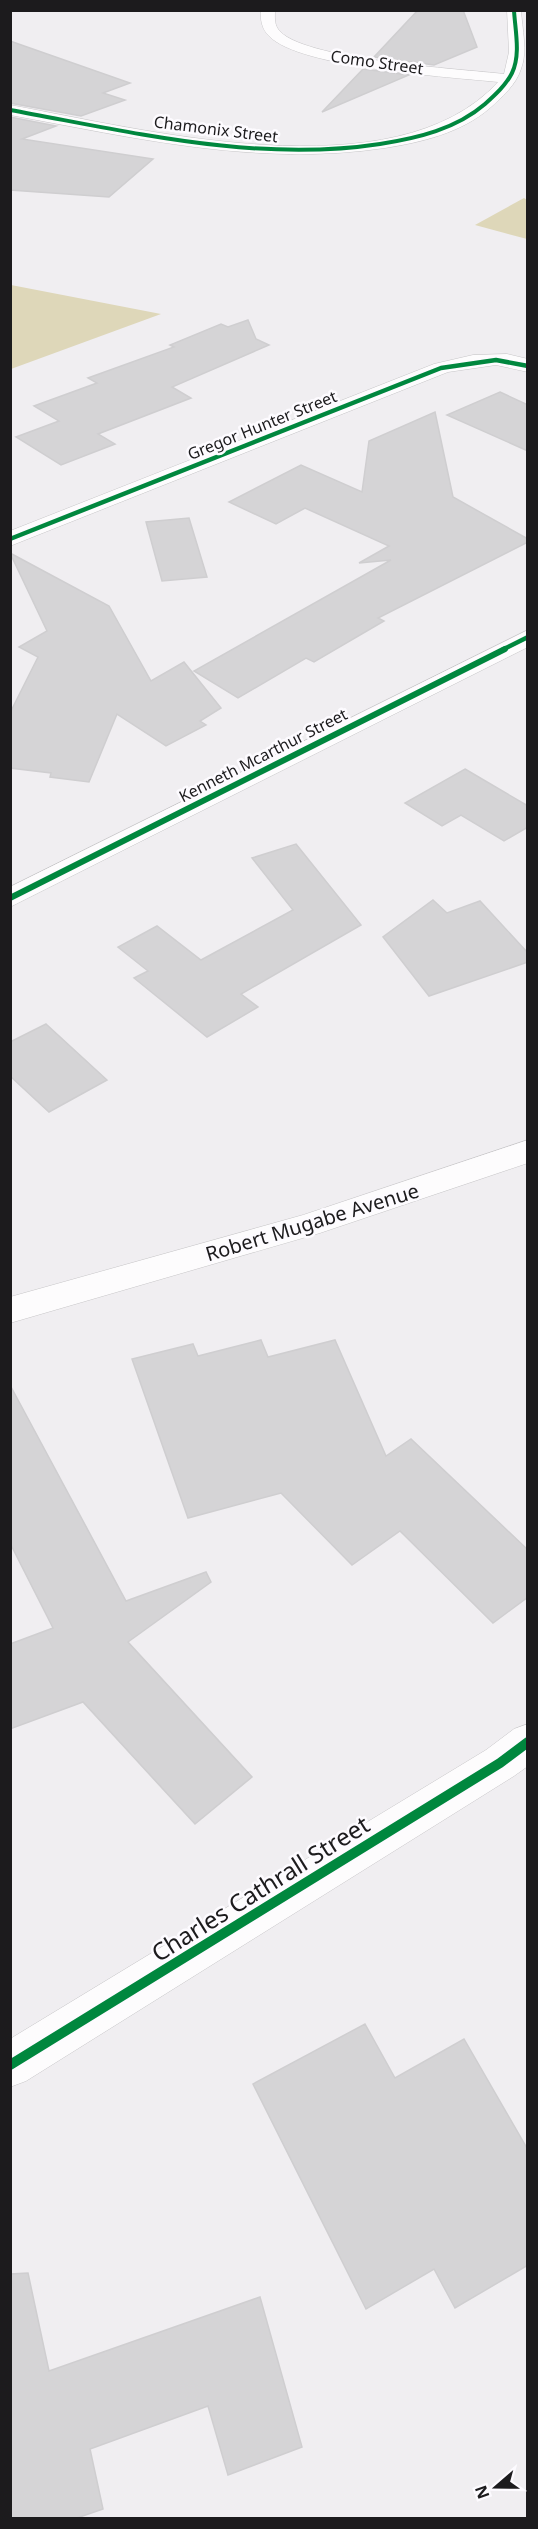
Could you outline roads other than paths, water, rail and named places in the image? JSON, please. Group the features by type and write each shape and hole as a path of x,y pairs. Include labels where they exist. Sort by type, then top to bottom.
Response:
{"street":[{"name":"Como Street","path":"268,10 268,26 276,36 293,45 322,54 509,79"},
{"path":"509,79 516,64 514,10"},
{"name":"Chamonix Street","path":"10,110 217,146 288,152 328,151 390,143 452,126 476,112 509,79"},
{"name":"Gregor Hunter Street","path":"10,539 441,368 468,361 496,359 528,366"},
{"name":"Kenneth Mcarthur Street","path":"10,898 528,636"},
{"name":"Robert Mugabe Avenue","path":"10,1310 309,1226 528,1152"},
{"name":"Robert Mugabe Avenue","path":"10,1298 94,1287"},
{"name":"Charles Cathrall Street","path":"10,2065 500,1763 528,1742"}]}
